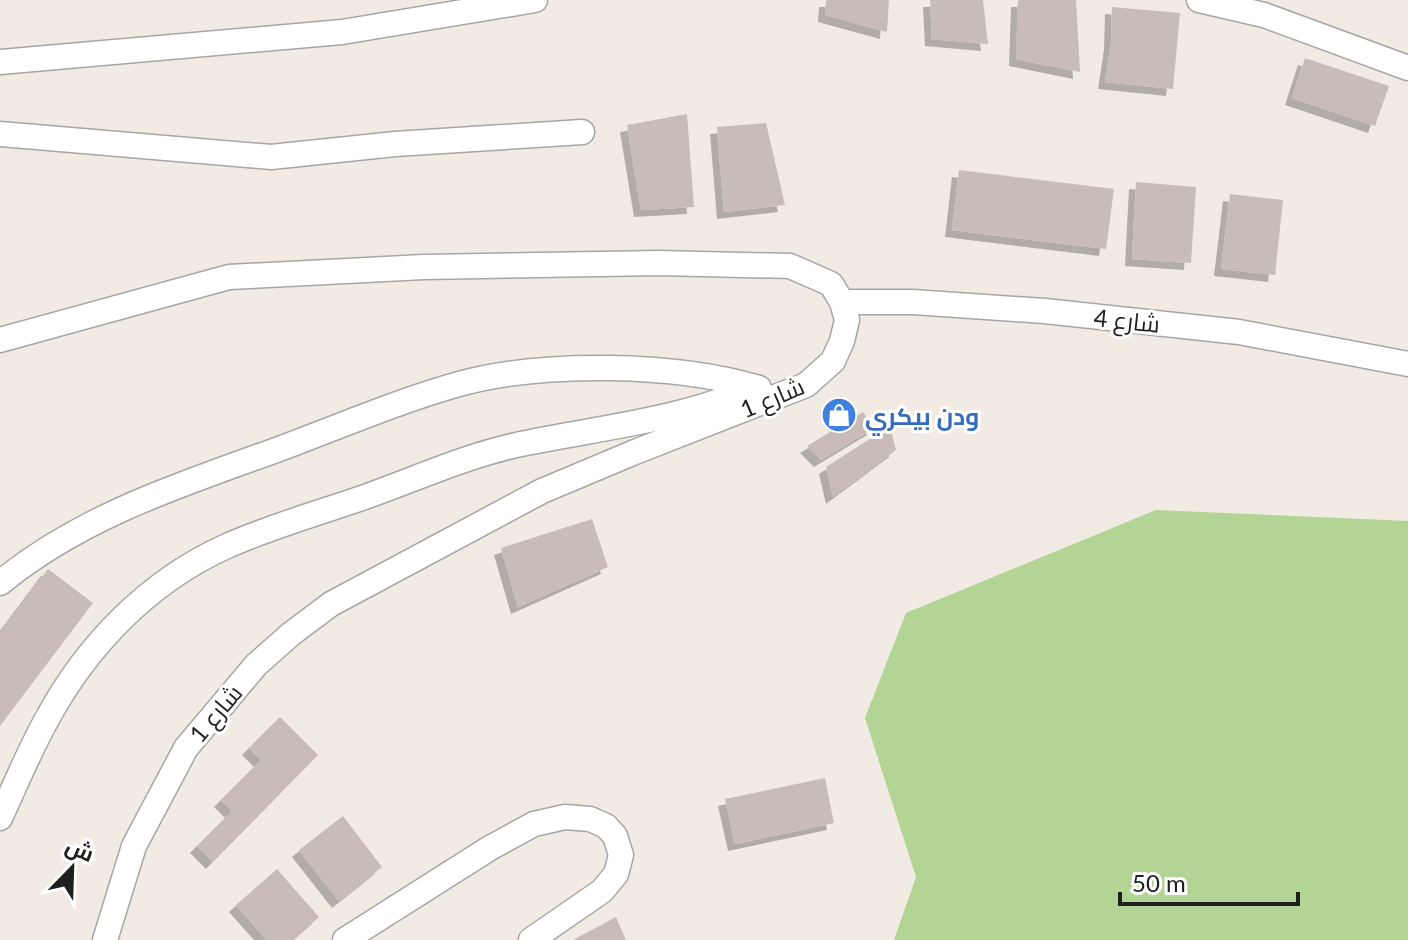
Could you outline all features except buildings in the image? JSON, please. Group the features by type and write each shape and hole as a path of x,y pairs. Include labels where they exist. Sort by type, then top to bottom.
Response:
{"street":[{"path":"0,62 342,32 535,0"},
{"path":"1199,0 1264,15 1408,68"},
{"path":"0,134 271,157 395,144 582,132"},
{"path":"0,340 229,277 334,270 659,263 790,266 831,284 842,302"},
{"name":"شارع 4","path":"842,302 913,302 1031,310 1239,332 1408,364"},
{"name":"شارع 1","path":"105,940 134,846 186,748 256,665 291,634 339,599 542,491 806,385 821,375 833,361 842,341 847,320 842,302"},
{"path":"0,583 26,561 61,539 163,491 416,397 463,383 531,372 601,369 684,373 755,387 780,396"},
{"path":"0,818 46,721 95,646 150,594 187,567 228,546 462,462 524,443 683,414 755,387"},
{"path":"345,940 490,848 534,824 565,817 590,819 606,826 615,836 621,855 616,874 602,891 531,940"}],"green space":[{"path":"1156,510 1408,521 1408,940 894,940 916,877 865,718 906,613"}],"place":[{"name":"ودن بيكري","path":"839,415"}]}
